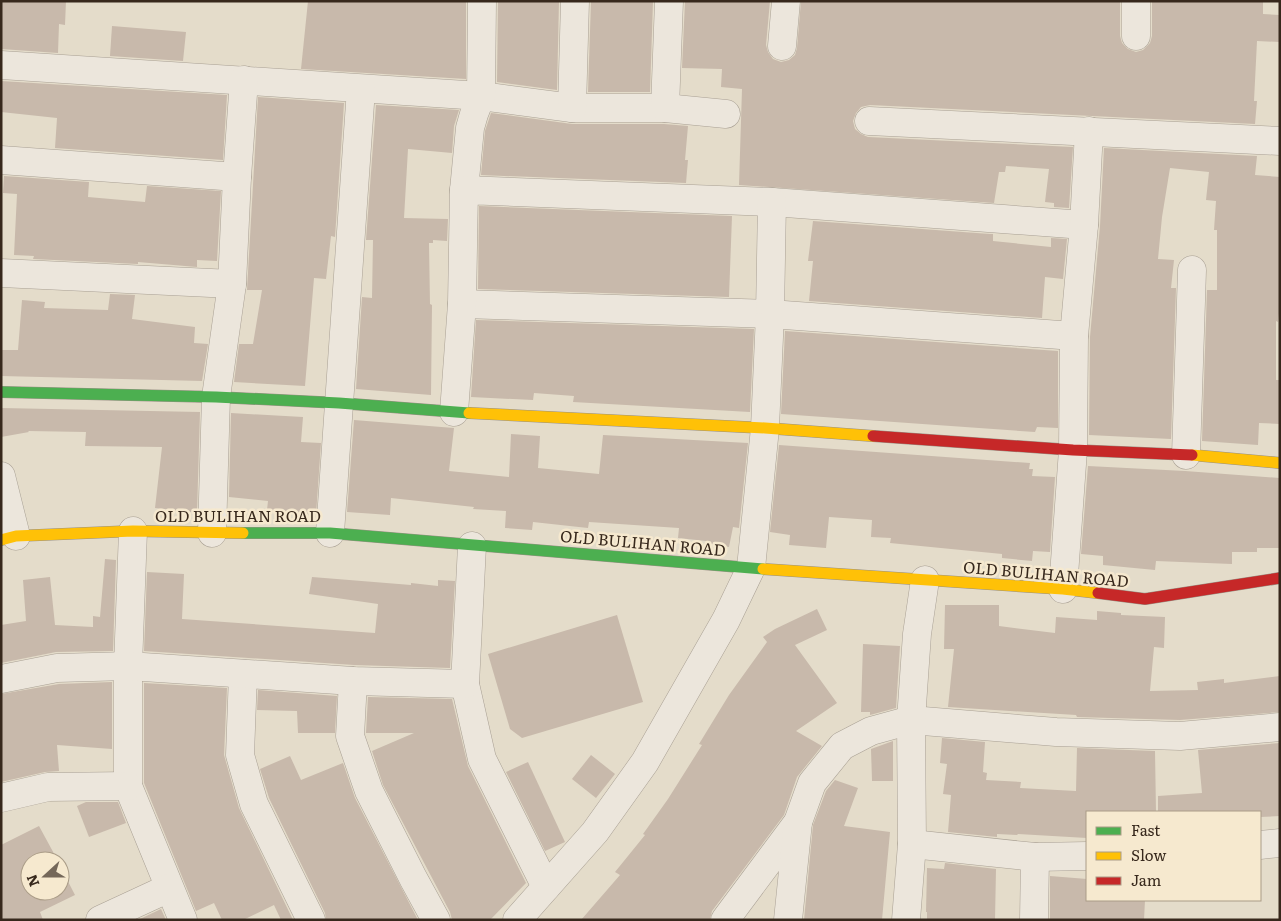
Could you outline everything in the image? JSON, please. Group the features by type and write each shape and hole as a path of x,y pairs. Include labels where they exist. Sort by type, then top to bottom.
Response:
{"street":[{"path":"454,412 462,304 464,190 470,128 481,96 482,1"},
{"path":"572,108 575,1"},
{"path":"664,108 669,1"},
{"path":"782,46 786,1"},
{"path":"1136,1 1136,36"},
{"path":"1,65 481,96 572,108 664,108 726,114"},
{"path":"212,534 216,397 232,284 244,80"},
{"path":"330,533 361,89"},
{"path":"870,121 1280,141"},
{"path":"1063,589 1072,450 1074,336 1084,225 1089,132"},
{"path":"1,160 237,177"},
{"path":"464,190 772,202 1084,225"},
{"path":"517,920 595,832 645,762 726,620 751,568 764,428 770,314 772,202"},
{"path":"1186,455 1192,270"},
{"path":"1,273 232,284"},
{"path":"462,304 770,314 1074,336"},
{"path":"1,392 216,397 339,403 454,412 764,428 1072,450 1186,455 1280,463"},
{"path":"1,476 9,538"},
{"path":"133,531 128,666 128,786 183,920"},
{"name":"OLD BULIHAN ROAD","path":"9,538 133,531 212,534 330,533 751,568 1063,589 1145,599 1280,578"},
{"path":"472,546 465,684 482,759 546,887"},
{"path":"906,920 912,844 911,720 916,634 925,580"},
{"path":"1,679 57,668 128,666 354,681 465,684"},
{"path":"243,674 240,755 254,804 310,920"},
{"path":"354,681 350,736 369,792 436,920"},
{"path":"788,920 798,822 812,783 842,746 871,731 911,720 1056,732 1180,736 1280,727"},
{"path":"1,798 48,787 128,786"},
{"path":"725,920 798,822"},
{"path":"1261,845 1280,843"},
{"path":"912,844 1035,857 1086,856"},
{"path":"1034,920 1035,857"},
{"path":"100,920 170,888"}],"building":[{"path":"1,1 66,1 65,25 59,24 58,53 1,49"},
{"path":"308,1 466,1 466,79 301,69"},
{"path":"498,1 559,1 557,90 497,82"},
{"path":"591,1 653,1 650,92 588,92"},
{"path":"685,1 770,1 766,45 773,59 781,62 789,60 795,55 801,1 1120,1 1120,36 1122,43 1128,49 1136,52 1143,50 1150,43 1152,36 1152,1 1263,1 1263,14 1280,15 1280,42 1257,41 1254,101 1257,101 1255,124 870,105 861,107 856,113 853,121 855,129 868,137 1073,147 1069,208 1054,207 1054,203 1045,202 1049,169 1006,166 1005,172 999,172 994,203 739,185 742,89 721,87 722,69 682,68"},
{"path":"112,26 186,32 183,61 110,56"},
{"path":"1,81 227,95 223,160 55,148 57,118 1,112"},
{"path":"258,97 344,103 335,237 331,236 326,279 314,278 305,386 234,382 239,344 253,344 262,290 247,290"},
{"path":"376,105 459,110 454,126 452,153 408,149 404,218 448,219 447,241 433,240 433,243 429,243 430,304 432,305 431,395 356,389 362,297 372,298 373,240 366,240"},
{"path":"491,113 572,124 664,124 688,126 685,160 688,160 686,183 481,175 485,131"},
{"path":"1104,148 1257,156 1255,175 1280,177 1280,304 1278,322 1276,321 1276,380 1280,380 1280,424 1259,423 1258,445 1202,441 1207,290 1217,290 1217,230 1214,230 1216,201 1206,200 1209,172 1170,168 1162,217 1158,259 1174,260 1171,288 1176,288 1171,439 1089,435 1090,337 1100,226"},
{"path":"4,176 89,182 88,197 145,202 147,186 221,191 217,261 197,260 197,267 138,262 138,264 33,259 34,256 14,255 17,194 3,193"},
{"path":"479,206 732,216 729,297 478,289"},
{"path":"813,221 993,234 993,241 1051,247 1051,238 1067,239 1063,279 1045,277 1042,318 809,301 813,261 808,261"},
{"path":"110,294 135,295 132,319 195,327 194,343 208,344 202,381 1,376 1,350 18,350 22,300 45,302 44,308 108,310"},
{"path":"476,320 754,329 750,412 573,402 574,396 534,393 533,400 471,397"},
{"path":"785,331 1058,351 1058,428 1037,427 1035,432 781,414"},
{"path":"1,408 200,412 197,513 155,508 162,447 85,446 86,432 28,431 1,437"},
{"path":"231,413 303,417 301,442 321,443 316,515 267,510 268,501 229,497"},
{"path":"354,420 454,428 449,471 509,477 511,434 540,436 538,468 599,474 603,435 748,443 739,528 733,527 729,547 706,543 706,541 678,538 679,528 589,522 588,528 533,522 532,530 505,528 506,511 473,509 474,507 391,498 390,515 347,512"},
{"path":"779,445 1030,463 1029,469 1033,469 1032,476 1055,477 1050,552 1033,551 1032,561 1002,558 1002,554 890,543 891,538 871,537 872,520 829,517 826,548 789,545 790,535 770,532"},
{"path":"1088,466 1280,478 1280,548 1257,548 1257,552 1232,552 1232,564 1156,561 1155,570 1103,565 1103,556 1081,554"},
{"path":"105,559 116,560 113,651 56,652 1,663 1,625 26,621 23,580 50,577 55,625 93,627 93,616 100,617"},
{"path":"147,572 184,574 182,619 375,633 378,604 309,594 312,577 438,586 438,580 455,581 450,668 354,665 144,651"},
{"path":"945,605 999,605 999,626 1055,633 1056,617 1097,620 1097,611 1121,613 1121,615 1165,617 1164,648 1154,647 1150,691 1198,690 1197,682 1224,679 1224,683 1280,676 1280,712 1180,720 1077,717 1076,715 948,707 954,649 944,649"},
{"path":"817,609 827,630 795,645 837,703 796,731 822,746 797,777 784,815 712,911 710,920 581,920 620,875 615,872 645,835 643,834 702,745 699,744 729,695 767,642 763,637 775,629"},
{"path":"617,615 643,702 522,738 510,729 488,654"},
{"path":"863,644 900,646 896,708 870,715 870,712 861,712"},
{"path":"112,682 112,749 57,745 59,771 45,772 1,782 1,694 59,684"},
{"path":"144,683 227,688 224,755 239,808 293,920 281,920 274,905 243,920 222,920 214,903 196,911 144,783"},
{"path":"258,690 337,696 335,733 298,733 297,711 257,710"},
{"path":"368,697 452,699 468,766 526,883 490,920 452,920 450,912 383,785 372,751 414,733 366,733"},
{"path":"942,738 985,742 983,772 987,773 986,780 1021,782 1020,788 1076,791 1077,748 1155,751 1156,811 1086,811 1086,838 1018,834 997,834 997,837 948,832 951,795 943,794 947,764 940,763"},
{"path":"893,741 893,781 872,781 871,749"},
{"path":"1280,743 1280,816 1261,817 1261,811 1158,811 1158,796 1202,793 1198,750"},
{"path":"591,755 615,774 596,798 572,779"},
{"path":"290,756 301,780 343,763 355,798 418,920 326,920 325,913 269,798 260,769"},
{"path":"528,762 565,842 545,851 506,772"},
{"path":"835,780 858,788 844,826 890,832 882,920 804,920 813,825 826,791"},
{"path":"86,802 118,802 126,823 89,837 77,806"},
{"path":"39,826 53,851 20,851 20,901 63,901 40,912 43,920 1,920 1,845"},
{"path":"945,863 996,869 995,920 927,920 927,868 944,869"},
{"path":"1050,876 1086,879 1086,901 1145,901 1144,920 1050,920"},
{"path":"70,885 75,895 70,897"},
{"path":"161,909 166,920 138,920"}],"traffic: fast":[{"path":"1,392 216,397 339,403 469,413"},
{"path":"243,533 330,533 763,569"}],"traffic: slow":[{"path":"469,413 765,428 873,436"},
{"path":"1192,455 1280,463"},
{"path":"1,540 16,536 133,531 243,533"},
{"path":"763,569 1098,593"}],"traffic: jam":[{"path":"873,436 1073,450 1192,455"},
{"path":"1098,593 1145,599 1280,578"}]}
